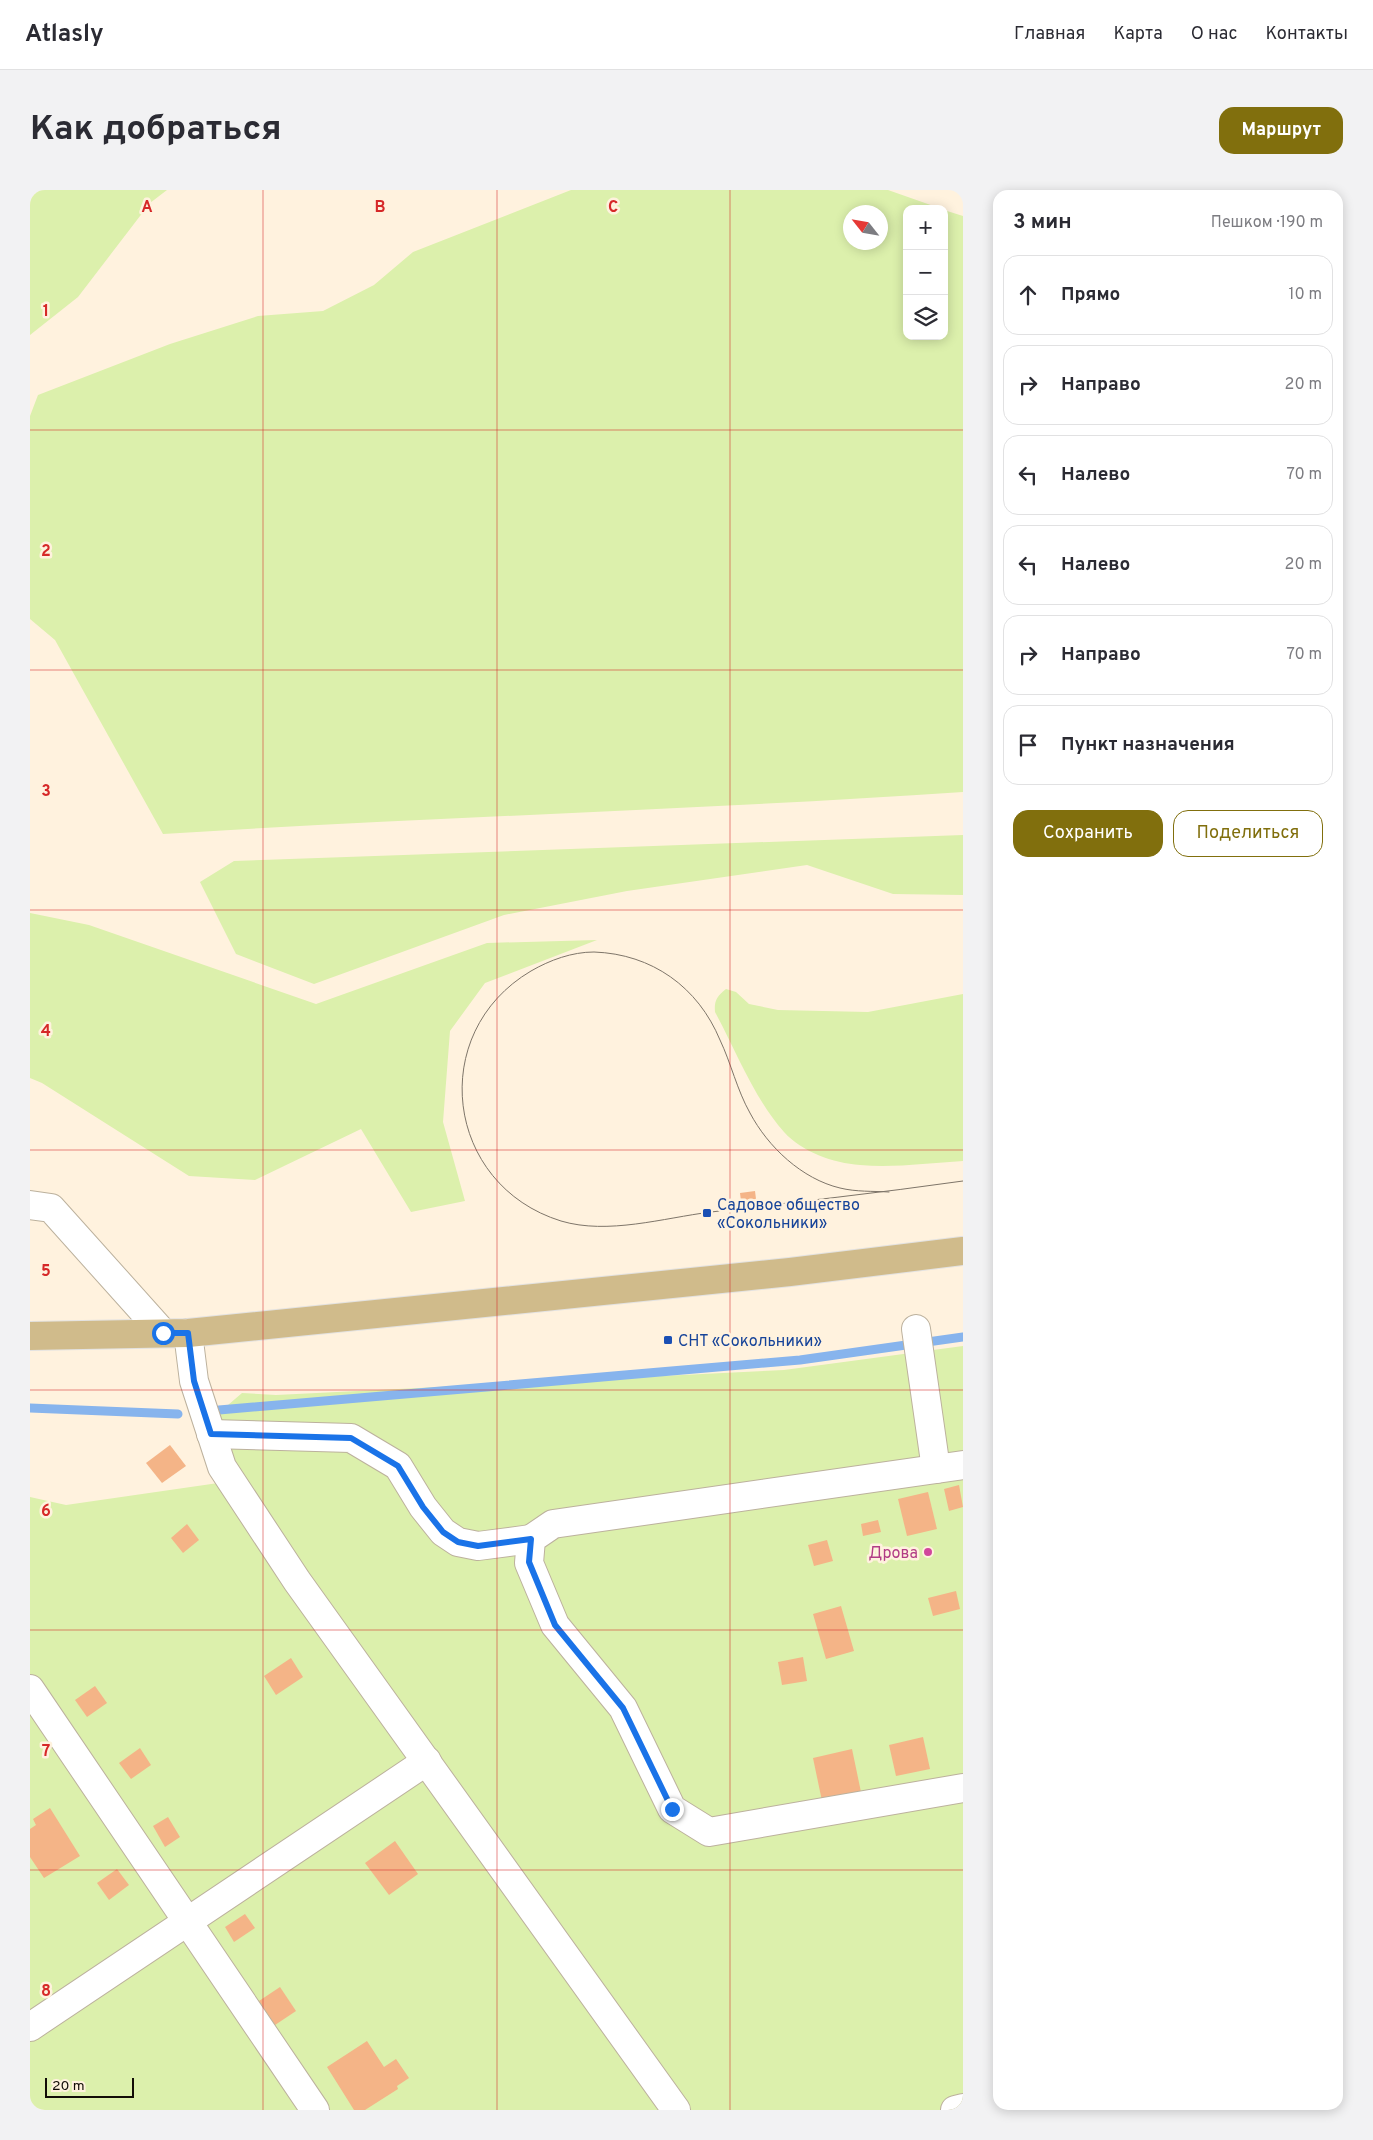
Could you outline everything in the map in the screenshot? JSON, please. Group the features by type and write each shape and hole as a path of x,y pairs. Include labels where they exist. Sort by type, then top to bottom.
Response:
{"main road":[{"path":"30,1336 176,1333 790,1272 963,1251"}],"lane":[{"path":"30,1205 51,1208 176,1333 194,1381 222,1468 297,1581 676,2110"},
{"path":"916,1329 936,1469"},
{"path":"211,1434 351,1438 398,1466 423,1507 443,1532 458,1542 478,1546 531,1539 553,1524 963,1465"},
{"path":"531,1539 529,1562 555,1625 623,1708 672,1809 708,1832 963,1788"},
{"path":"30,1690 315,2110"},
{"path":"30,2027 427,1761"},
{"path":"955,2110 963,2108"}],"green space":[{"path":"30,190 167,190 150,203 78,297 30,335"},
{"path":"571,190 888,190 931,205 903,205 903,340 948,340 948,211 963,216 963,792 163,834 55,640 30,619 30,416 38,395 170,344 258,316 323,311 374,285 413,252"},
{"path":"963,835 963,895 893,894 807,865 627,891 504,915 314,984 236,954 200,882 234,861"},
{"path":"30,913 89,925 316,1004 487,943 597,940 485,983 450,1031 443,1122 465,1201 411,1212 361,1129 255,1180 189,1176 42,1083 30,1078"},
{"path":"726,989 736,992 749,1004 778,1010 868,1012 963,994 963,1161 898,1166 850,1164 829,1159 809,1151 791,1139 773,1119 746,1074 715,1012 717,999"},
{"path":"963,1346 963,2110 30,2110 30,1497 66,1505 239,1480 214,1417 242,1393 276,1395 784,1370"}],"building":[{"path":"755,1191 756,1199 741,1201 740,1193"},
{"path":"170,1445 186,1466 162,1483 146,1463"},
{"path":"959,1485 963,1507 949,1511 944,1489"},
{"path":"928,1492 937,1529 907,1536 898,1499"},
{"path":"878,1520 881,1532 863,1536 861,1524"},
{"path":"187,1524 199,1540 183,1553 171,1538"},
{"path":"827,1540 833,1561 814,1566 808,1545"},
{"path":"956,1591 960,1609 933,1616 928,1598"},
{"path":"841,1606 854,1651 826,1659 813,1614"},
{"path":"803,1657 807,1681 782,1685 778,1662"},
{"path":"291,1658 303,1677 276,1695 264,1676"},
{"path":"95,1686 107,1703 87,1717 75,1700"},
{"path":"923,1737 930,1769 896,1776 889,1745"},
{"path":"140,1748 151,1765 131,1779 119,1763"},
{"path":"852,1749 861,1792 822,1801 813,1758"},
{"path":"50,1808 80,1856 44,1878 30,1857 30,1829 36,1825 33,1819"},
{"path":"168,1817 180,1837 165,1847 153,1826"},
{"path":"395,1841 418,1874 389,1895 365,1863"},
{"path":"117,1869 129,1885 109,1900 97,1883"},
{"path":"245,1914 255,1928 234,1942 225,1927"},
{"path":"280,1987 296,2011 275,2025 259,2001"},
{"path":"367,2041 384,2067 396,2059 409,2078 397,2086 398,2089 365,2110 354,2110 327,2067"}],"waterway":[{"path":"219,1410 800,1360 963,1337"},
{"path":"30,1408 178,1414"}],"tram line":[{"path":"889,1192 877,1192 871,1191 852,1190 826,1184 800,1169 776,1149 757,1126 750,1113 720,1040 711,1021 699,1004 686,989 670,977 654,967 635,959 615,954 586,952 561,957 546,963 531,971 497,998 475,1031 464,1068 463,1106 473,1142 493,1175 522,1202 561,1221 579,1225 616,1226 711,1212 868,1193 900,1189 932,1185 963,1181"}],"place":[{"name":"Садовое общество «Сокольники»","path":"707,1213"},
{"name":"СНТ «Сокольники»","path":"668,1340"},
{"name":"Дрова","path":"928,1552"}],"route":[{"path":"163,1333 188,1333 193,1356 194,1381 211,1434 351,1438 398,1466 423,1507 443,1532 458,1542 478,1546 531,1539 529,1562 555,1625 623,1708 672,1809"}]}
